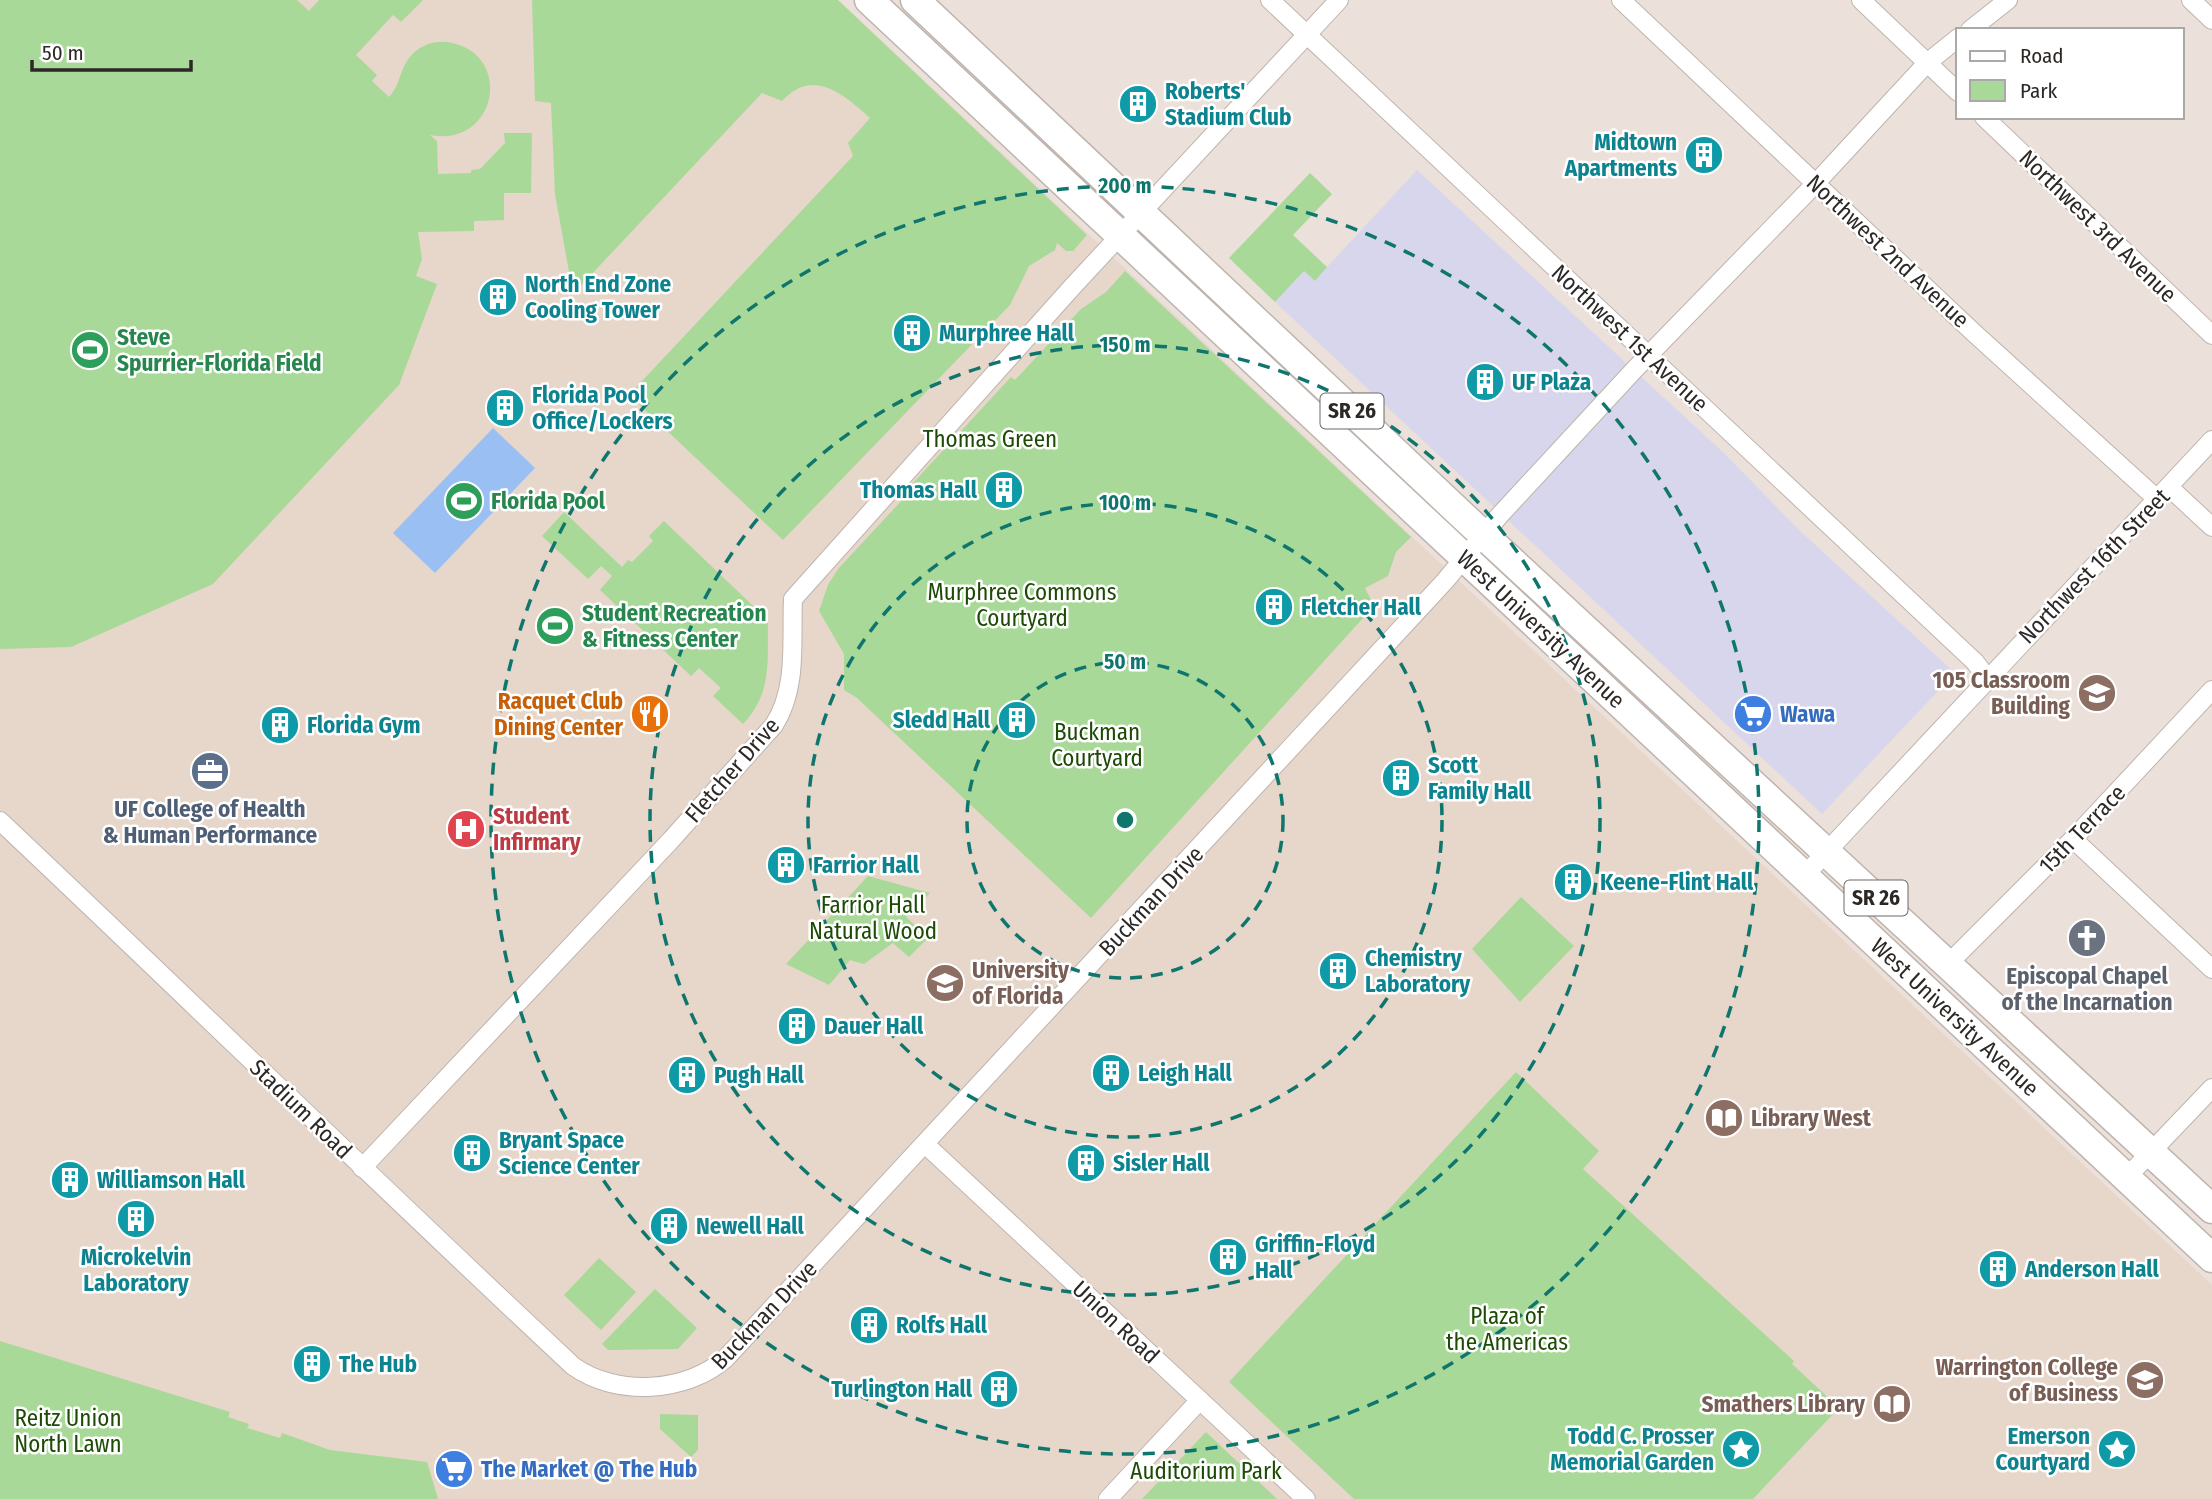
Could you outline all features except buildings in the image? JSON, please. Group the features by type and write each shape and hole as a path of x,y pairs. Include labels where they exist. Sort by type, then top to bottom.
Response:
{"main road":[{"name":"West University Avenue","path":"869,0 2212,1258"},
{"name":"West University Avenue","path":"915,0 1484,535 2212,1209"}],"street":[{"name":"Northwest 1st Avenue","path":"1270,0 1975,662 1987,678"},
{"name":"Fletcher Drive","path":"362,1168 511,1012 774,725 782,712 790,687 793,599 1339,0"},
{"name":"Northwest 2nd Avenue","path":"1621,0 1816,183 2163,493 2212,527"},
{"path":"1861,0 1956,90"},
{"path":"1972,28 2008,0"},
{"path":"2191,0 2212,20"},
{"name":"Buckman Drive","path":"611,1383 671,1384 694,1379 716,1367 926,1145 1466,558 1648,356 1816,183 1927,63 1956,40"},
{"name":"Northwest 3rd Avenue","path":"1986,119 2212,335"},
{"name":"Northwest 16th Street","path":"1804,876 2212,440"},
{"name":"15th Terrace","path":"1948,964 2073,839 2212,690"},
{"name":"Stadium Road","path":"0,821 573,1366 611,1383"},
{"path":"2073,839 2212,969"},
{"path":"2126,1178 2212,1088"},
{"name":"Union Road","path":"926,1145 1306,1499"},
{"path":"1108,1499 1200,1399"}],"shaded area":[{"name":"University of Florida","path":"0,0 838,0 2212,1285 2212,1499 0,1499"},
{"path":"1417,170 1726,455 1798,529 1955,673 1822,814 1275,302 1304,271 1315,280"}],"green space":[{"path":"0,0 297,0 309,11 319,0 423,0 401,22 393,15 356,55 377,75 372,81 389,97 410,56 429,44 452,43 472,51 484,65 490,81 489,99 482,115 470,128 452,135 430,135 437,141 438,174 471,173 471,170 480,169 505,143 504,133 532,133 531,193 504,193 504,220 474,221 474,231 418,232 422,259 416,276 437,284 399,385 213,584 71,647 0,649"},
{"path":"532,0 838,0 1087,235 1073,251 1066,251 1057,243 1055,250 1029,266 1010,305 783,540 629,395 853,156 848,143 870,118 838,93 816,85 794,91 782,101 762,93 573,294 555,194 551,103 535,101"},
{"path":"1310,173 1332,194 1293,235 1327,267 1315,281 1304,271 1275,302 1229,258"},
{"path":"1125,271 1411,537 1396,552 1388,576 1365,588 1374,606 1091,918 857,698 844,690 844,654 819,611 828,585 838,569 903,499 901,496 1011,377 1015,380 1081,309 1106,292"},
{"path":"564,512 622,567 628,560 632,562 653,541 649,536 664,521 768,620 768,662 764,688 753,712 743,724 713,696 721,688 699,668 691,676 600,590 612,576 601,566 588,579 542,536"},
{"name":"Farrior Hall Natural Wood","path":"868,876 930,893 906,917 928,938 909,957 893,943 864,964 850,960 829,985 786,964"},
{"path":"1521,897 1574,946 1520,1002 1472,949"},
{"name":"Plaza of the Americas","path":"1516,1072 1599,1151 1583,1169 1794,1361 1792,1364 1833,1402 1829,1406 1835,1412 1753,1499 1354,1499 1229,1382"},
{"path":"599,1258 636,1292 601,1330 564,1295"},
{"path":"655,1289 697,1328 678,1349 608,1350 602,1344"},
{"name":"Reitz Union North Lawn","path":"0,1341 230,1412 228,1417 249,1424 247,1428 280,1438 282,1433 330,1450 427,1462 438,1499 0,1499"},
{"path":"660,1414 698,1415 698,1450 691,1457 660,1429"},
{"name":"Auditorium Park","path":"1206,1432 1277,1499 1142,1499"}],"water":[{"name":"Florida Pool","path":"493,428 535,468 435,573 393,533"}],"place":[{"name":"Roberts' Stadium Club","path":"1138,104"},
{"name":"Midtown Apartments","path":"1704,155"},
{"name":"North End Zone Cooling Tower","path":"498,297"},
{"name":"Murphree Hall","path":"912,333"},
{"name":"Steve Spurrier-Florida Field","path":"90,350"},
{"name":"UF Plaza","path":"1485,382"},
{"name":"Florida Pool Office/Lockers","path":"505,408"},
{"name":"Thomas Hall","path":"1004,490"},
{"name":"Florida Pool","path":"464,501"},
{"name":"Fletcher Hall","path":"1274,607"},
{"name":"Student Recreation & Fitness Center","path":"555,626"},
{"name":"105 Classroom Building","path":"2097,693"},
{"name":"Racquet Club Dining Center","path":"650,714"},
{"name":"Wawa","path":"1753,714"},
{"name":"Sledd Hall","path":"1017,720"},
{"name":"Florida Gym","path":"280,725"},
{"name":"UF College of Health & Human Performance","path":"210,771"},
{"name":"Scott Family Hall","path":"1401,778"},
{"name":"Student Infirmary","path":"466,829"},
{"name":"Farrior Hall","path":"786,865"},
{"name":"Keene-Flint Hall","path":"1573,882"},
{"name":"Episcopal Chapel of the Incarnation","path":"2087,938"},
{"name":"Chemistry Laboratory","path":"1338,971"},
{"name":"University of Florida","path":"945,983"},
{"name":"Dauer Hall","path":"797,1026"},
{"name":"Leigh Hall","path":"1111,1073"},
{"name":"Pugh Hall","path":"687,1075"},
{"name":"Library West","path":"1724,1118"},
{"name":"Bryant Space Science Center","path":"472,1153"},
{"name":"Sisler Hall","path":"1086,1163"},
{"name":"Williamson Hall","path":"70,1180"},
{"name":"Microkelvin Laboratory","path":"136,1219"},
{"name":"Newell Hall","path":"669,1226"},
{"name":"Griffin-Floyd Hall","path":"1228,1257"},
{"name":"Anderson Hall","path":"1998,1269"},
{"name":"Rolfs Hall","path":"869,1325"},
{"name":"The Hub","path":"312,1364"},
{"name":"Warrington College of Business","path":"2145,1380"},
{"name":"Turlington Hall","path":"999,1389"},
{"name":"Smathers Library","path":"1892,1404"},
{"name":"Todd C. Prosser Memorial Garden","path":"1741,1449"},
{"name":"Emerson Courtyard","path":"2117,1449"},
{"name":"The Market @ The Hub","path":"454,1469"}],"park label":[{"name":"Thomas Green","path":"990,439"},
{"name":"Murphree Commons Courtyard","path":"1022,605"},
{"name":"Buckman Courtyard","path":"1097,745"}]}
